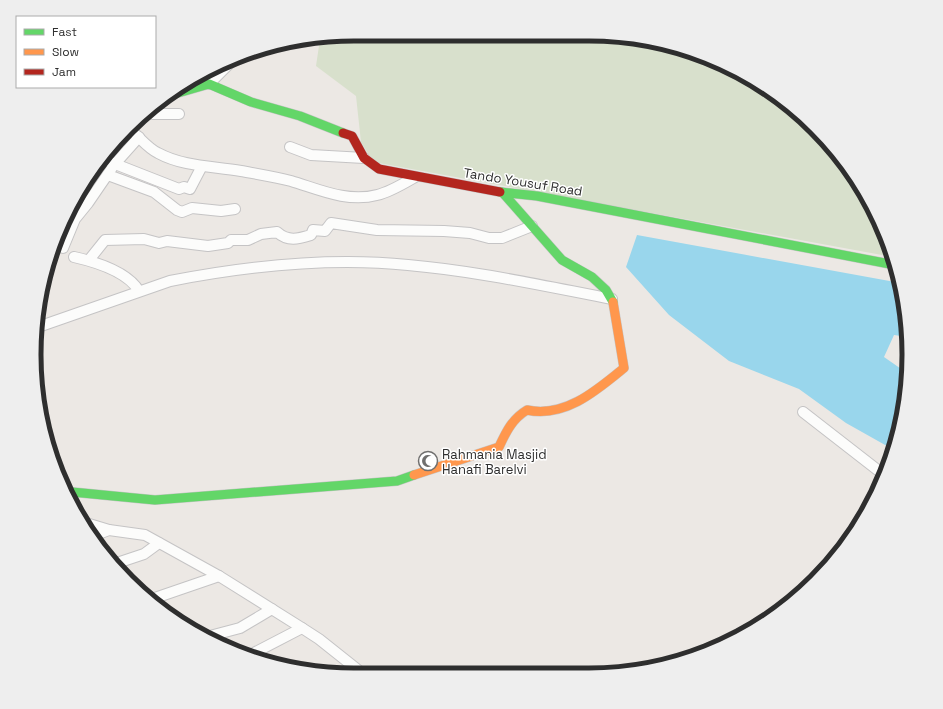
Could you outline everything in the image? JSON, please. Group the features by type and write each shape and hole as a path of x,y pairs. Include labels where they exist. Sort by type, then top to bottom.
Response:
{"street":[{"path":"185,91 209,84 223,70"},
{"name":"Tando Yousuf Road","path":"209,84 251,102 300,116 352,136 364,158 379,169 415,177 502,192 537,196 888,263"},
{"path":"154,114 179,114"},
{"path":"134,133 157,153 190,164 239,171 288,181 321,192 348,196 377,196 400,186 415,177"},
{"path":"63,248 75,219 116,164 139,137"},
{"path":"290,147 311,155 364,158"},
{"path":"108,161 179,189 184,187 190,189 202,166"},
{"path":"108,175 154,192 177,210 182,212 192,208 221,211 235,209"},
{"path":"73,492 155,500 397,481 465,457 499,448 516,415 527,410 534,413 546,413 567,407 590,394 624,368 616,305 606,290 592,277 562,260 502,192"},
{"path":"89,260 105,240 144,239 158,243 167,241 208,246 228,243 231,240 248,240 261,234 277,232 282,237 299,239 311,235 313,230 325,231 331,223 377,230 444,231 470,233 489,238 502,238 532,226"},
{"path":"74,257 89,260 109,267 134,283 139,291"},
{"path":"43,325 139,291 192,277 284,265 348,262 407,265 477,273 612,299"},
{"path":"803,412 879,471"},
{"path":"91,525 109,530 145,535 219,576 272,609 319,639 355,668"},
{"path":"98,534 109,530"},
{"path":"120,562 144,554 159,543"},
{"path":"157,597 219,576"},
{"path":"214,635 240,628 272,609"},
{"path":"256,652 302,628"}],"green space":[{"path":"354,41 609,42 650,47 689,58 727,73 763,94 810,133 849,180 870,216 886,256 373,162 361,142 356,96 316,66 319,43"}],"water":[{"path":"637,235 893,282 901,336 894,335 884,357 901,369 896,416 888,446 846,423 799,389 729,361 669,315 626,267"}],"traffic: fast":[{"path":"185,91 209,84 251,102 300,116 343,133"},
{"path":"500,192 537,196 888,264"},
{"path":"502,192 562,260 592,277 606,290 613,302"},
{"path":"73,492 155,500 397,481 414,475"}],"traffic: slow":[{"path":"414,475 499,447 513,422 527,410 554,410 579,401 591,394 624,368 613,302"}],"traffic: jam":[{"path":"343,133 352,136 364,158 379,169 500,192"}],"place":[{"name":"Rahmania Masjid Hanafi Barelvi","path":"428,461"}]}
